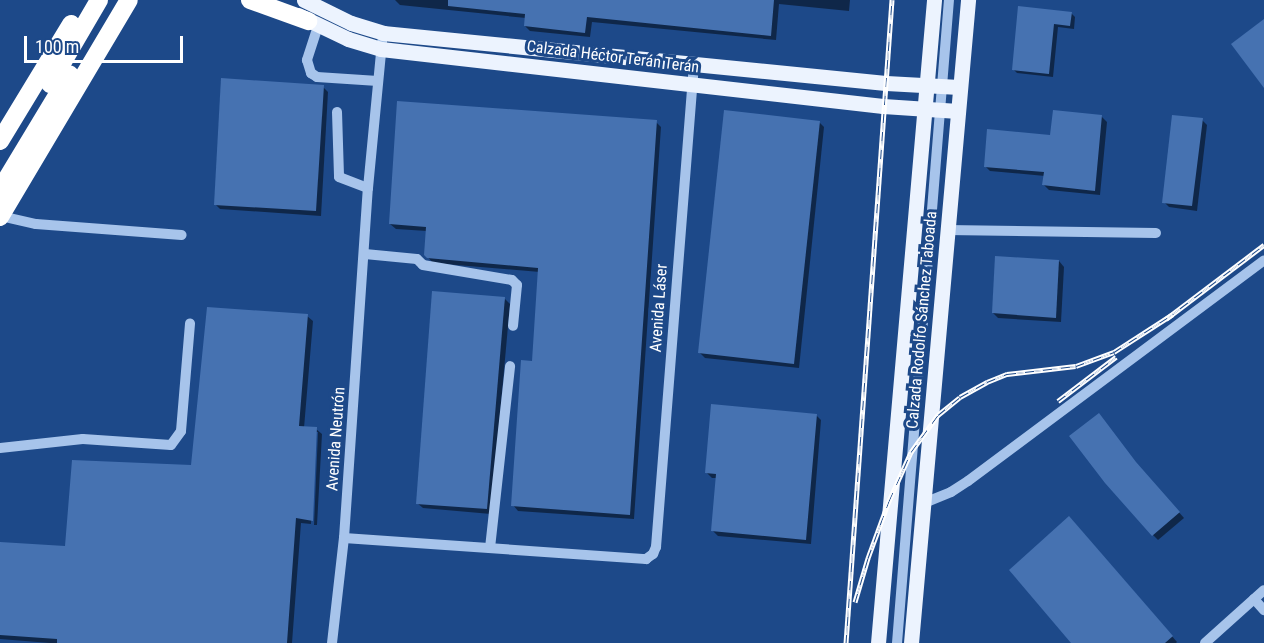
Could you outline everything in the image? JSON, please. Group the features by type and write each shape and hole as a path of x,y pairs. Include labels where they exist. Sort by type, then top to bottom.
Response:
{"highway":[{"path":"0,141 86,0"},
{"path":"0,167 99,0"},
{"path":"250,0 313,24"},
{"path":"0,190 120,4"},
{"path":"0,216 120,4"}],"main road":[{"name":"Calzada Héctor Terán Terán","path":"275,0 313,24 381,49 958,111"},
{"name":"Calzada Héctor Terán Terán","path":"304,0 351,23 383,33 959,87"},
{"name":"Calzada Rodolfo Sánchez Taboada","path":"878,643 934,0"},
{"name":"Calzada Rodolfo Sánchez Taboada","path":"911,643 968,0"}],"street":[{"path":"897,643 949,0"},
{"path":"313,24 307,60 310,73 317,76 378,81"},
{"name":"Avenida Neutrón","path":"332,643 344,538 368,188 383,33"},
{"name":"Avenida Láser","path":"490,548 646,559 653,554 656,547 694,63"},
{"path":"338,112 339,177 368,188"},
{"path":"0,216 36,224 182,235"},
{"path":"947,230 1156,233"},
{"path":"365,254 417,259 423,265 512,280 517,285 513,326"},
{"path":"924,503 951,492 968,481 1264,260"},
{"path":"0,448 83,439 171,445 181,431 190,323"},
{"path":"344,538 490,548 510,366"},
{"path":"1205,643 1264,590"},
{"path":"1254,599 1264,610"}],"building":[{"path":"448,0 774,0 771,36 587,17 585,33 524,26 525,14 448,6"},
{"path":"1018,6 1072,12 1070,26 1054,24 1049,74 1012,70"},
{"path":"1264,19 1264,88 1231,44"},
{"path":"221,78 324,85 316,211 214,205"},
{"path":"397,101 657,120 630,515 511,506 521,360 532,361 538,268 427,258 424,255 426,227 389,224"},
{"path":"724,110 820,121 794,364 698,353"},
{"path":"1053,110 1102,115 1095,191 1042,185 1044,172 984,167 987,129 1050,135"},
{"path":"1172,115 1203,118 1192,206 1162,203"},
{"path":"995,256 1059,260 1056,318 992,313"},
{"path":"432,291 505,297 487,509 416,504"},
{"path":"207,307 308,314 299,426 317,427 313,521 296,518 287,643 57,643 57,639 0,635 0,542 65,546 72,460 191,465"},
{"path":"711,404 817,414 806,540 711,531 716,474 705,473"},
{"path":"1099,413 1136,462 1180,512 1152,536 1105,483 1069,436"},
{"path":"1069,516 1173,636 1165,643 1071,643 1009,570"}],"railway":[{"path":"846,643 892,0"},
{"path":"1166,319 1264,245"},
{"path":"855,602 889,501 911,452 938,415 960,397 1007,374 1076,366 1114,352 1173,314"},
{"path":"1058,401 1116,357"}]}
